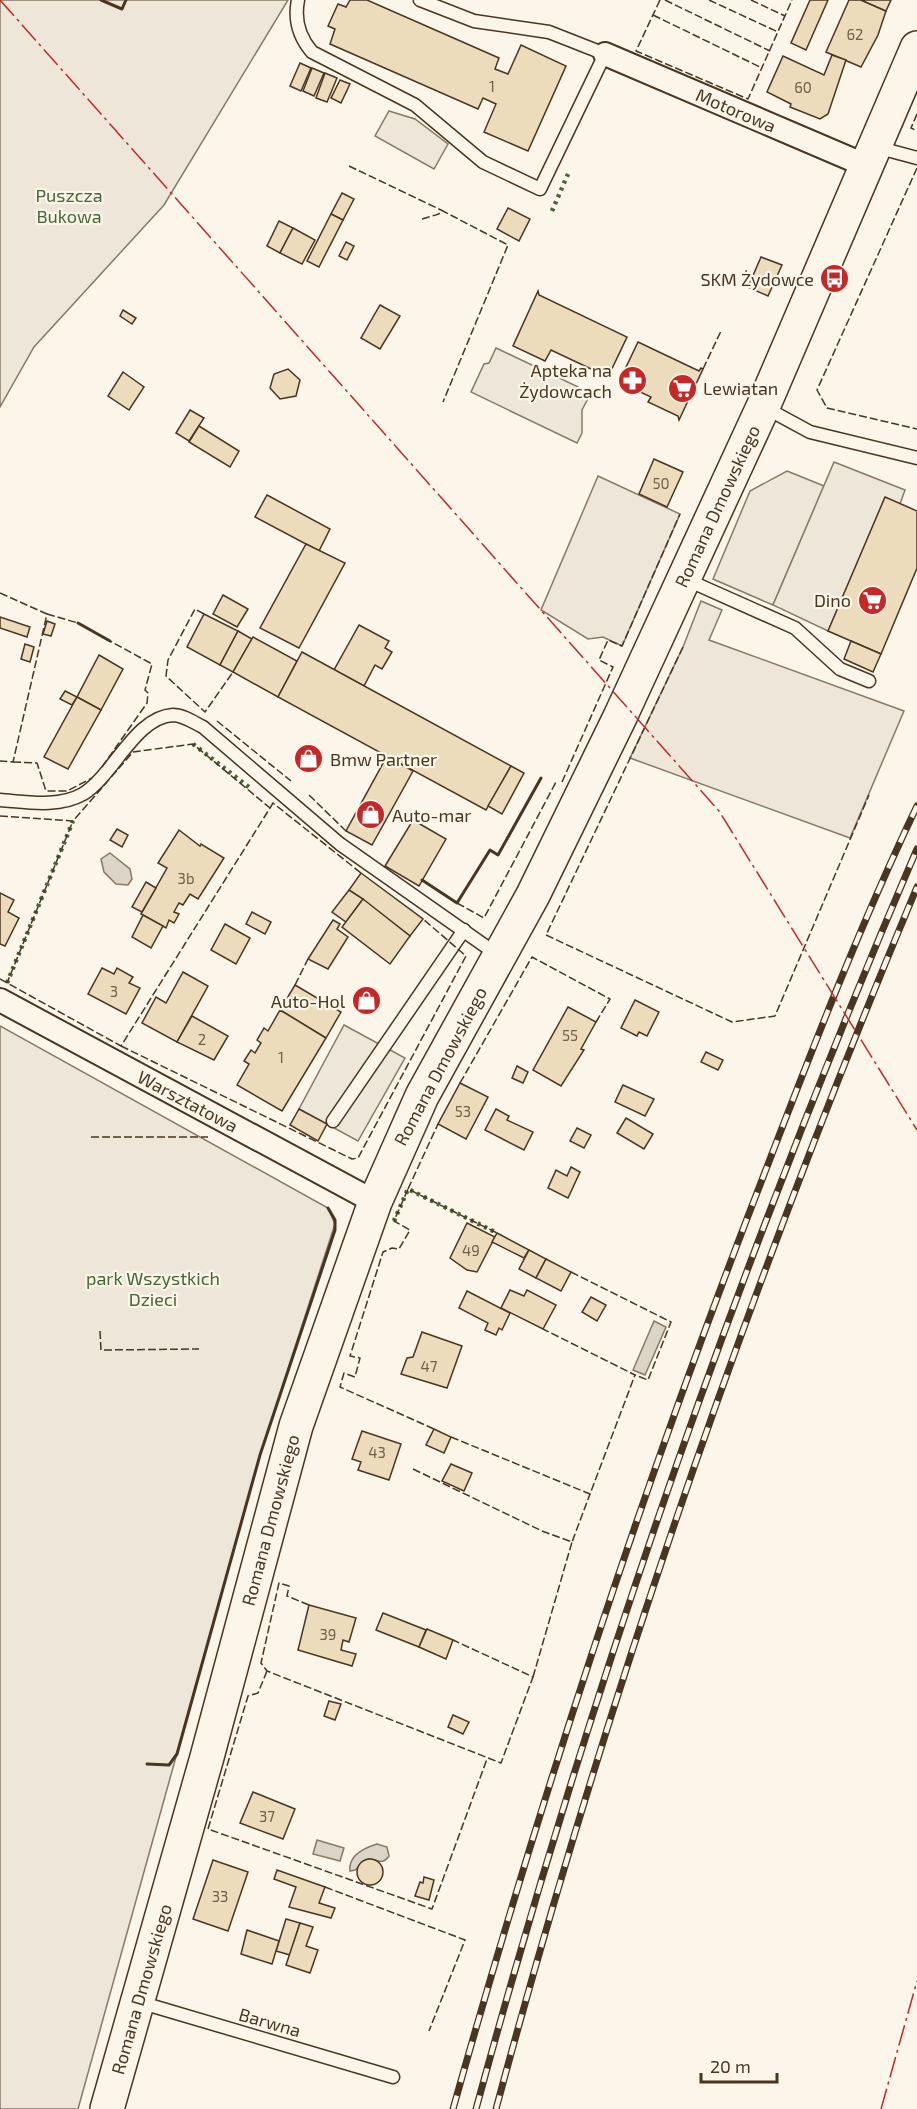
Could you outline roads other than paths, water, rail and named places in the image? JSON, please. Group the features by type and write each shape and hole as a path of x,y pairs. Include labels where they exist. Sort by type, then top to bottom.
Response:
{"main road":[{"name":"Romana Dmowskiego","path":"107,2109 207,1757 296,1426 375,1202 422,1096 561,841 763,406 917,48"}],"street":[{"name":"Motorowa","path":"605,54 871,157"},
{"name":"Warsztatowa","path":"0,1000 375,1202"}],"lane":[{"path":"298,0 297,23 303,42 312,52 415,105 483,162 540,189 605,54 549,32 474,21 420,0"},
{"path":"871,157 917,158"},
{"path":"763,406 810,432 917,458"},
{"path":"684,579 795,627 840,669 869,681"},
{"path":"0,800 43,803 62,801 83,793 145,728 159,719 173,715 185,717 202,727 355,855 499,956"},
{"path":"333,1121 464,930"},
{"name":"Barwna","path":"137,2002 393,2077"}],"railway":[{"path":"453,2109 553,1774 664,1443 745,1224 827,1014 870,909 917,806"},
{"path":"476,2109 521,1948 570,1788 674,1471 790,1158 917,849"},
{"path":"496,2109 539,1953 586,1798 634,1644 686,1491 797,1187 917,887"}],"place":[{"name":"SKM Żydowce","path":"835,279"},
{"name":"Apteka na Żydowcach","path":"633,380"},
{"name":"Lewiatan","path":"682,388"},
{"name":"Dino","path":"872,600"},
{"name":"Bmw Partner","path":"309,759"},
{"name":"Auto-mar","path":"371,815"},
{"name":"Auto-Hol","path":"366,1001"}],"park label":[{"name":"Puszcza Bukowa","path":"69,205"},
{"name":"park Wszystkich Dzieci","path":"153,1288"}]}
